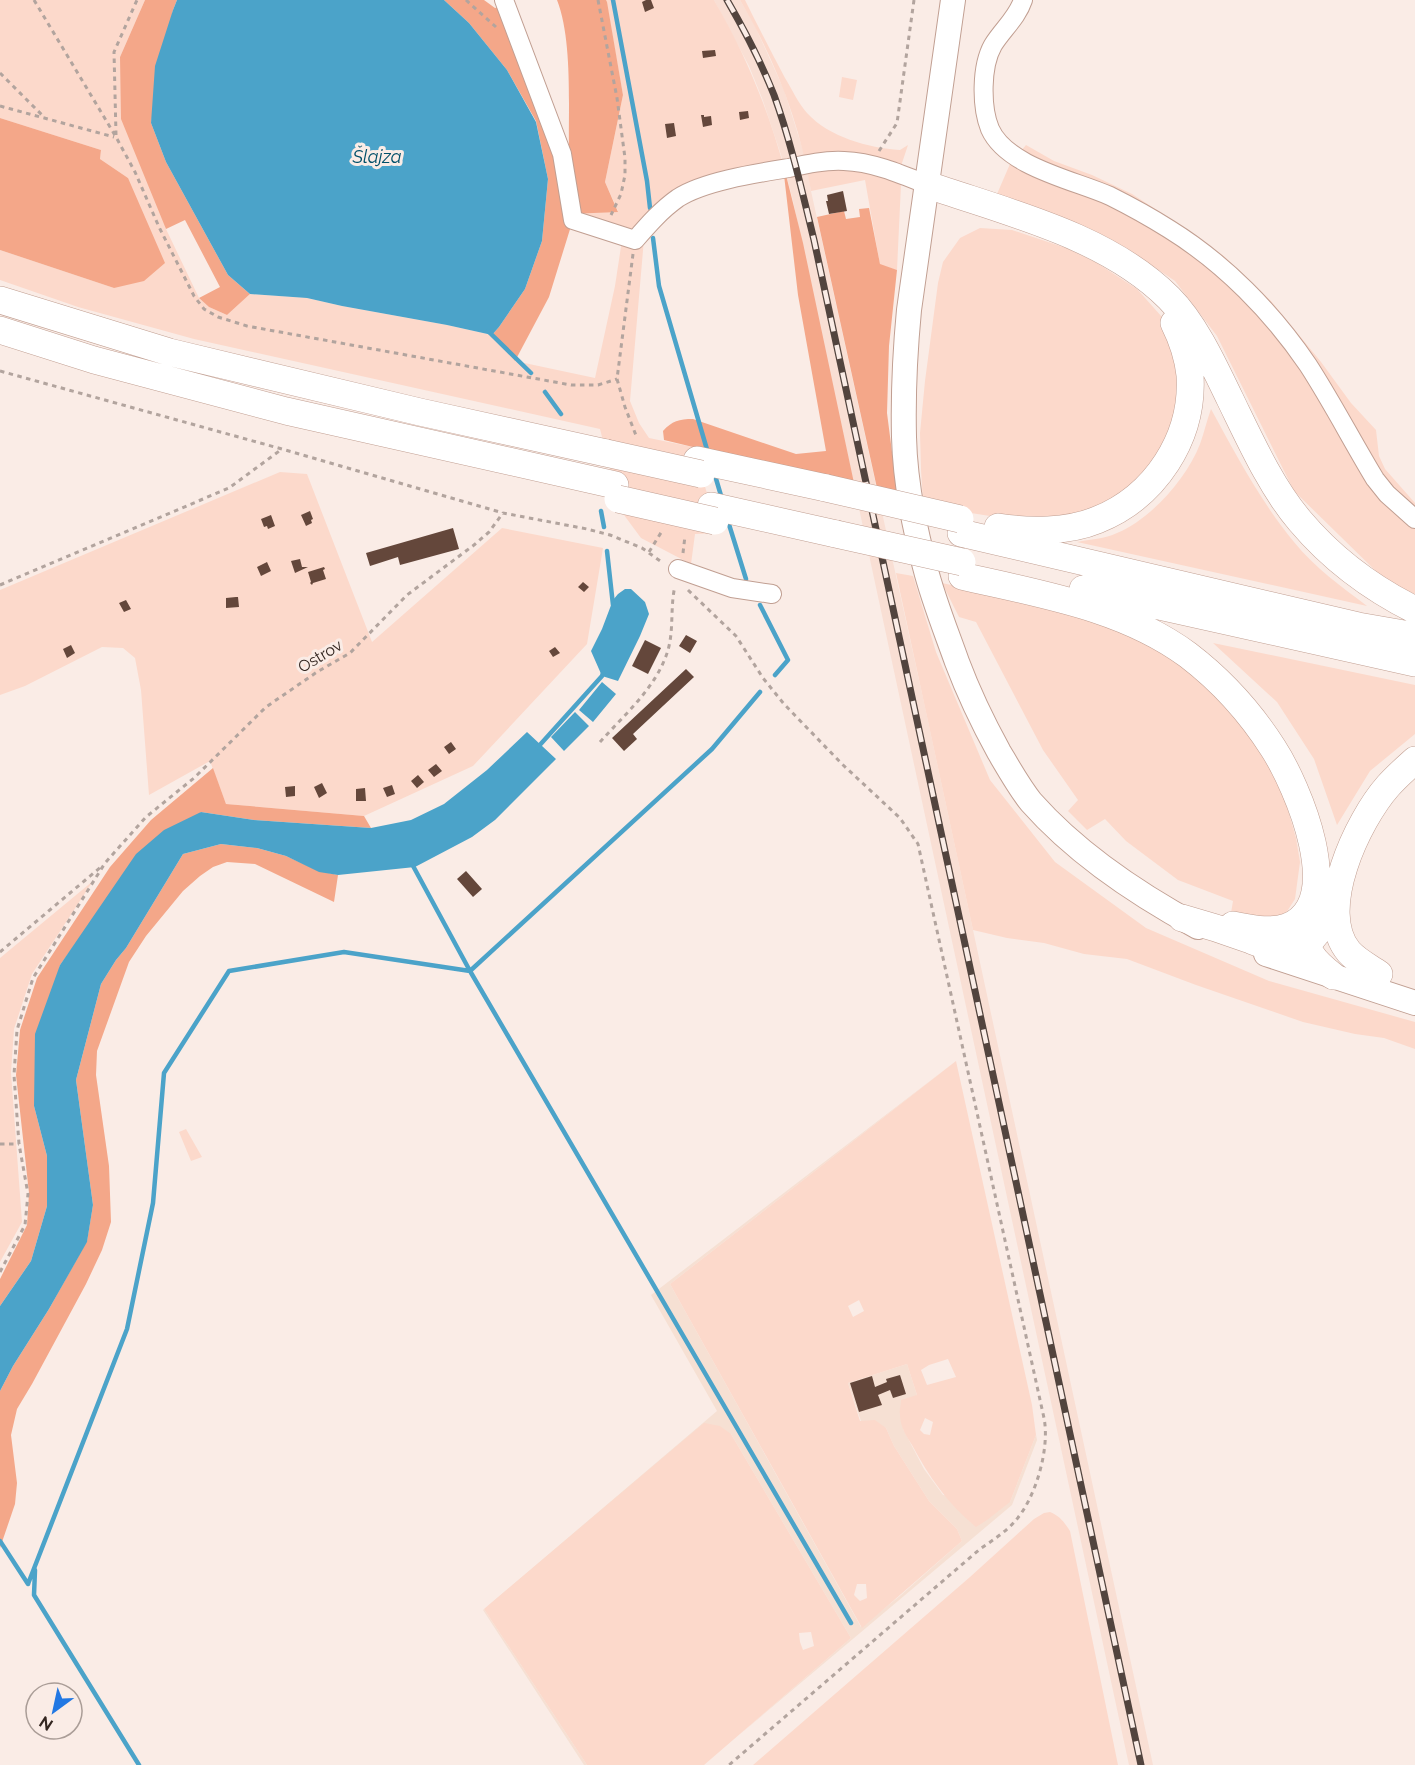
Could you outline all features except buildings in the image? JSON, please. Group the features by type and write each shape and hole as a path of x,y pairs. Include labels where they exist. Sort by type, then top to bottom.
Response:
{"highway":[{"path":"928,185 1072,236 1108,253 1138,273 1170,299 1183,315 1214,368 1263,464 1299,520 1347,568 1376,589 1415,610"},
{"path":"960,526 1053,529 1076,526 1109,514 1140,494 1155,480 1175,449 1187,418 1190,375 1182,340 1173,319 1163,302 1138,273"},
{"path":"0,300 170,352 408,409 604,446 828,496 960,526 1358,626 1415,636"},
{"path":"0,330 166,380 286,411 467,452 617,492 962,569 1415,663"},
{"path":"962,569 1109,614 1161,638 1187,654 1235,697 1257,723 1289,777 1301,804 1314,852 1317,876 1335,908 1336,925 1348,951 1379,974"},
{"path":"1333,976 1305,947 1308,918 1327,891 1360,828 1387,787 1415,760"},
{"path":"1233,925 1258,930 1287,927 1299,920 1327,891"},
{"path":"1182,918 1212,926 1272,948 1285,951 1305,947"}],"main road":[{"path":"953,0 909,310 904,438 911,501 925,568 956,660 987,731 1010,772 1031,802 1060,831 1135,891 1213,935 1415,1003"},
{"path":"956,660 1005,741 1028,774 1053,804 1089,840 1119,865 1143,882 1190,907 1233,925 1305,947 1415,987"}],"street":[{"path":"504,0 562,154 573,220 635,240 680,197 713,184 760,173 831,161 870,165 928,185"},
{"path":"1023,0 1017,15 993,45 988,58 984,103 989,127 995,140 1012,156 1026,163 1108,196 1148,216 1202,252 1228,274 1252,296 1300,355 1375,478 1387,494 1415,519"},
{"path":"678,569 732,588 772,594"}],"path":[{"path":"33,0 116,137 194,296 204,309 218,317 247,326 571,385 598,385 617,379"},
{"path":"116,137 114,52 137,0"},
{"path":"598,0 617,98 625,158 625,175 621,194 603,230"},
{"path":"870,165 897,123 914,0"},
{"path":"0,73 45,118"},
{"path":"0,106 116,137"},
{"path":"635,240 617,379 641,447"},
{"path":"0,371 503,513 576,526 610,535 630,542 649,552 666,565 678,569"},
{"path":"0,585 229,488 282,449"},
{"name":"Ostrov","path":"105,863 146,817 194,778 266,707 309,677 350,653 407,595 489,532 503,513"},
{"path":"600,742 639,700 668,651 673,594 685,535"},
{"path":"678,569 680,578 690,593 736,636 763,678 784,704 900,818 918,844 1046,1435 1043,1455 1029,1500 1016,1521 729,1765"},
{"path":"0,952 105,863"},
{"path":"0,1272 25,1225 28,1194 19,1144 14,1075 17,1030 33,978 105,863"},
{"path":"0,1144 19,1144"}],"shaded area":[{"path":"0,0 145,0 120,57 166,229 199,298 209,307 227,315 250,294 307,298 492,335 515,361 595,378 615,286 622,240 569,214 618,211 605,182 623,95 606,0 714,0 737,42 756,85 786,175 706,193 683,203 644,239 630,401 639,423 649,438 693,447 719,533 695,534 691,564 641,538 621,511 600,429 194,339 78,307 0,280 0,250 114,288 128,178 100,159 101,150 0,118"},
{"path":"145,0 177,0 173,10 151,123 166,162 228,275 250,294 227,315 209,307 199,298 220,287 185,220 166,229 121,119 120,57"},
{"path":"444,0 484,0 495,8 513,3 569,154 568,55 557,0 606,0 607,2 623,95 605,182 618,212 569,214 571,226 549,297 515,361 492,335 525,289 542,241 548,179 536,121 507,70 469,23"},
{"path":"714,0 740,0 754,24 784,90 807,163 811,191 1153,1765 1129,1765 793,201 762,98 749,66"},
{"path":"740,0 745,0 795,96 816,121 838,135 862,144 900,150 908,145 902,163 897,270 880,265 865,180 811,191 800,141 784,92 753,23"},
{"path":"842,77 857,80 853,100 839,97"},
{"path":"0,118 101,150 100,159 128,178 165,263 144,281 114,288 0,250"},
{"path":"1026,145 1054,161 1092,175 1132,194 1225,257 1271,301 1351,403 1376,430 1379,456 1385,469 1415,503 1415,594 1387,582 1294,491 1217,336 1175,281 1121,245 1071,221 997,194 1010,164"},
{"path":"784,175 786,175 803,243 854,483 694,450 693,447 664,440 663,431 670,425 680,420 693,419 796,454 826,451 798,295"},
{"path":"869,208 880,264 897,270 889,346 887,413 897,491 877,488 817,217 844,211 846,219 860,217 859,209"},
{"path":"980,228 1012,230 1066,248 1097,263 1137,289 1162,317 1173,338 1182,400 1165,452 1129,495 1075,517 1015,520 971,513 923,501 920,433 938,283 943,262 960,238"},
{"path":"1211,409 1240,461 1282,527 1320,569 1367,606 1077,542 1117,533 1130,527 1155,508 1177,483 1194,457"},
{"path":"280,472 307,474 372,642 502,528 603,548 587,644 473,766 364,816 226,804 210,761 149,795 141,690 135,658 123,648 102,647 25,686 0,695 0,590"},
{"path":"896,573 913,576 936,652 990,780 1055,862 1146,928 1269,981 1415,1022 1415,1049 1384,1038 1303,1022 1127,959 1084,954 1044,943 973,930"},
{"path":"942,583 1048,606 1124,629 1182,664 1237,714 1278,775 1296,838 1300,862 1295,899 1286,913 1269,919 1231,913 1233,901 1178,880 1126,841 1105,819 1087,830 1068,811 1078,800 1043,750 976,622 959,617"},
{"path":"1213,643 1415,685 1415,734 1370,771 1337,825 1314,759 1277,702"},
{"path":"213,768 226,804 364,816 371,828 254,820 201,812 89,925 60,965 34,1106 47,1156 47,1206 31,1261 0,1306 0,1279 27,1225 29,1193 16,1075 20,1030 37,978 110,867 151,820"},
{"path":"221,844 257,848 286,856 319,871 338,875 334,902 255,864 227,862 213,867 183,891 146,936 129,962 97,1051 96,1075 109,1166 111,1222 102,1250 86,1284 17,1409 11,1435 17,1483 15,1504 0,1548 0,1391 87,1241 93,1205 76,1080 101,984 126,948 183,854"},
{"path":"93,881 32,974 14,1029 11,1073 22,1222 0,1262 0,958"},
{"path":"956,1061 670,1284 861,1627 962,1541 957,1529 929,1501 894,1446 886,1428 861,1421 848,1383 907,1364 917,1395 903,1429 924,1469 943,1495 1010,1502 1036,1435 1037,1440 1012,1505 739,1735 851,1638 731,1434 485,1608 717,1411 651,1295"},
{"path":"956,1061 1032,1405 1036,1435 1010,1502 976,1527 957,1509 932,1479 901,1423 901,1400 917,1395 907,1364 848,1383 860,1421 875,1420 886,1428 894,1446 929,1501 957,1529 962,1541 862,1628 670,1284","holes":["859,1300 864,1311 853,1317 848,1306","948,1359 956,1377 927,1385 921,1370","925,1418 933,1422 930,1435 920,1430","857,1584 866,1584 867,1598 860,1601 854,1595"]},
{"path":"186,1129 202,1157 191,1161 179,1132"},
{"path":"704,1423 720,1426 731,1434 851,1638 704,1765 587,1765 484,1609","holes":["811,1632 814,1646 803,1650 799,1633"]},
{"path":"1050,1512 1062,1520 1070,1531 1118,1765 753,1765 1034,1519"},
{"path":"484,1609 587,1765 584,1765"}],"water":[{"name":"Šlajza","path":"177,0 444,0 469,23 507,70 536,122 548,179 542,241 525,289 492,335 307,298 250,294 228,275 166,162 151,123 155,66"},
{"path":"625,589 631,589 645,602 649,614 618,681 602,676 591,651 613,600"},
{"path":"602,682 616,694 593,722 579,710"},
{"path":"575,712 589,726 564,751 551,737"},
{"path":"527,732 556,759 495,820 472,837 415,867 338,875 319,872 286,856 257,848 221,844 183,854 126,948 101,984 76,1080 93,1205 87,1242 0,1391 0,1306 31,1261 47,1206 47,1156 34,1106 35,1034 60,965 136,854 164,830 201,812 254,820 371,828 411,820 444,804 487,770"}],"waterway":[{"path":"613,0 650,208"},
{"path":"653,238 659,286 708,453"},
{"path":"488,331 531,373"},
{"path":"545,392 561,414"},
{"path":"714,472 722,499"},
{"path":"601,511 604,527"},
{"path":"727,518 746,579"},
{"path":"607,551 613,605"},
{"path":"760,605 788,660 775,675"},
{"path":"538,747 603,673"},
{"path":"28,1584 127,1329 153,1203 164,1073 229,971 344,952 470,971 712,749 760,692"},
{"path":"412,864 470,971 851,1623"},
{"path":"0,1541 28,1584"},
{"path":"35,1570 34,1595 139,1765"}],"railway":[{"path":"727,0 774,95 791,149 814,240 1141,1765"}]}
